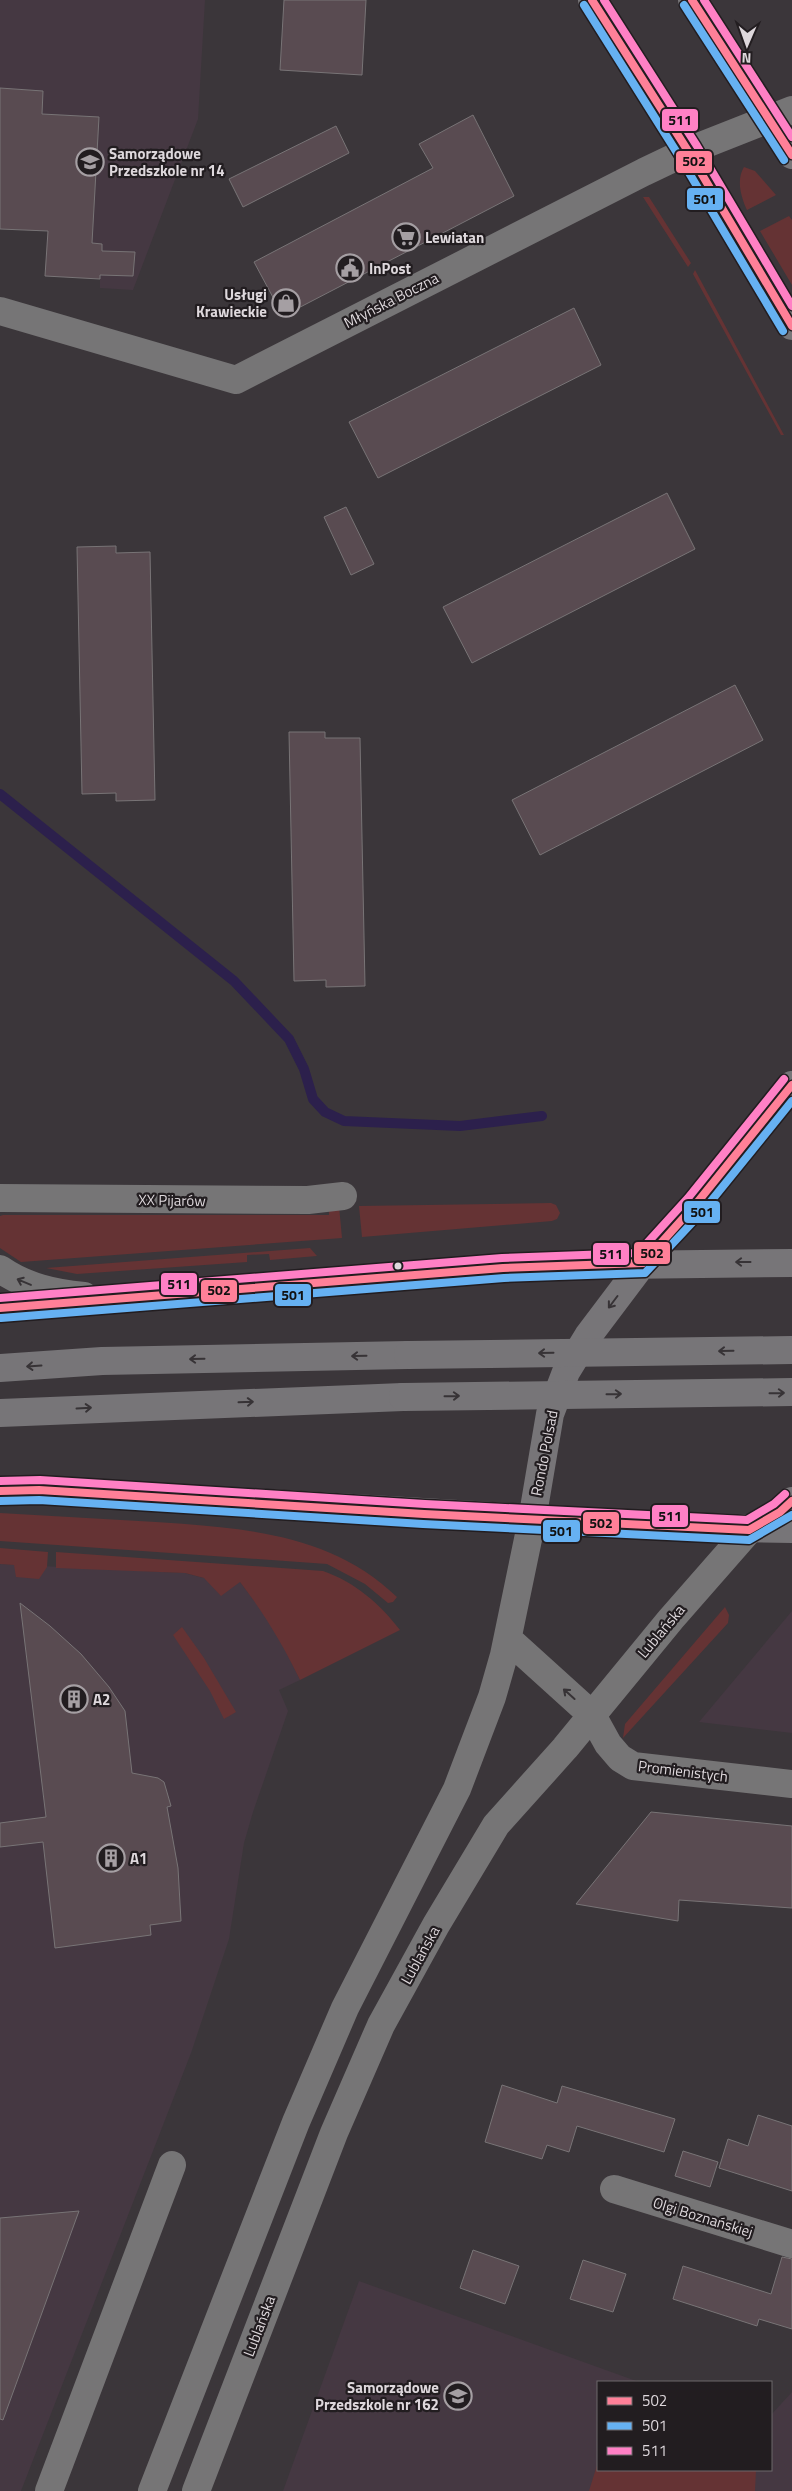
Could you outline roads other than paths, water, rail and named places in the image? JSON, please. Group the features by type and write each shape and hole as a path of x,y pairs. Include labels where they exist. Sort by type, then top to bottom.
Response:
{"main road":[{"path":"592,0 688,151 792,326"},
{"path":"692,0 780,115 792,155"},
{"name":"Rondo Polsad","path":"532,1520 550,1414 566,1372 588,1336 643,1263 696,1204 792,1085"},
{"path":"0,1308 511,1267 643,1263 792,1263"},
{"path":"0,1368 102,1361 792,1350"},
{"path":"0,1413 403,1397 792,1392"},
{"path":"0,1491 39,1490 532,1520 749,1530 792,1529"},
{"path":"749,1530 780,1512 792,1501"}],"street":[{"name":"Młyńska Boczna","path":"0,311 236,380 538,224 688,151 780,115"},
{"name":"XX Pijarów","path":"0,1198 308,1200 343,1196"},
{"path":"0,1269 27,1284 50,1291 123,1299"},
{"path":"152,2491 296,2122 345,2008 457,1790 492,1697 508,1639 532,1520"},
{"name":"Lublańska","path":"196,2491 334,2133 381,2025 436,1925 496,1826 749,1530"},
{"name":"Promienistych","path":"508,1639 592,1715 608,1744 620,1758 633,1766 792,1784"},
{"path":"49,2491 172,2165"},
{"name":"Olgi Boznańskiej","path":"614,2189 792,2244"}],"waterway":[{"path":"0,794 234,981 289,1039 304,1069 313,1099 325,1112 344,1121 460,1126 542,1116"}],"place":[{"name":"Samorządowe Przedszkole nr 14","path":"90,162"},
{"name":"Lewiatan","path":"406,237"},
{"name":"InPost","path":"350,268"},
{"name":"Usługi Krawieckie","path":"286,303"},
{"name":"A2","path":"74,1699"},
{"name":"A1","path":"111,1858"},
{"name":"Samorządowe Przedszkole nr 162","path":"458,2396"}]}
